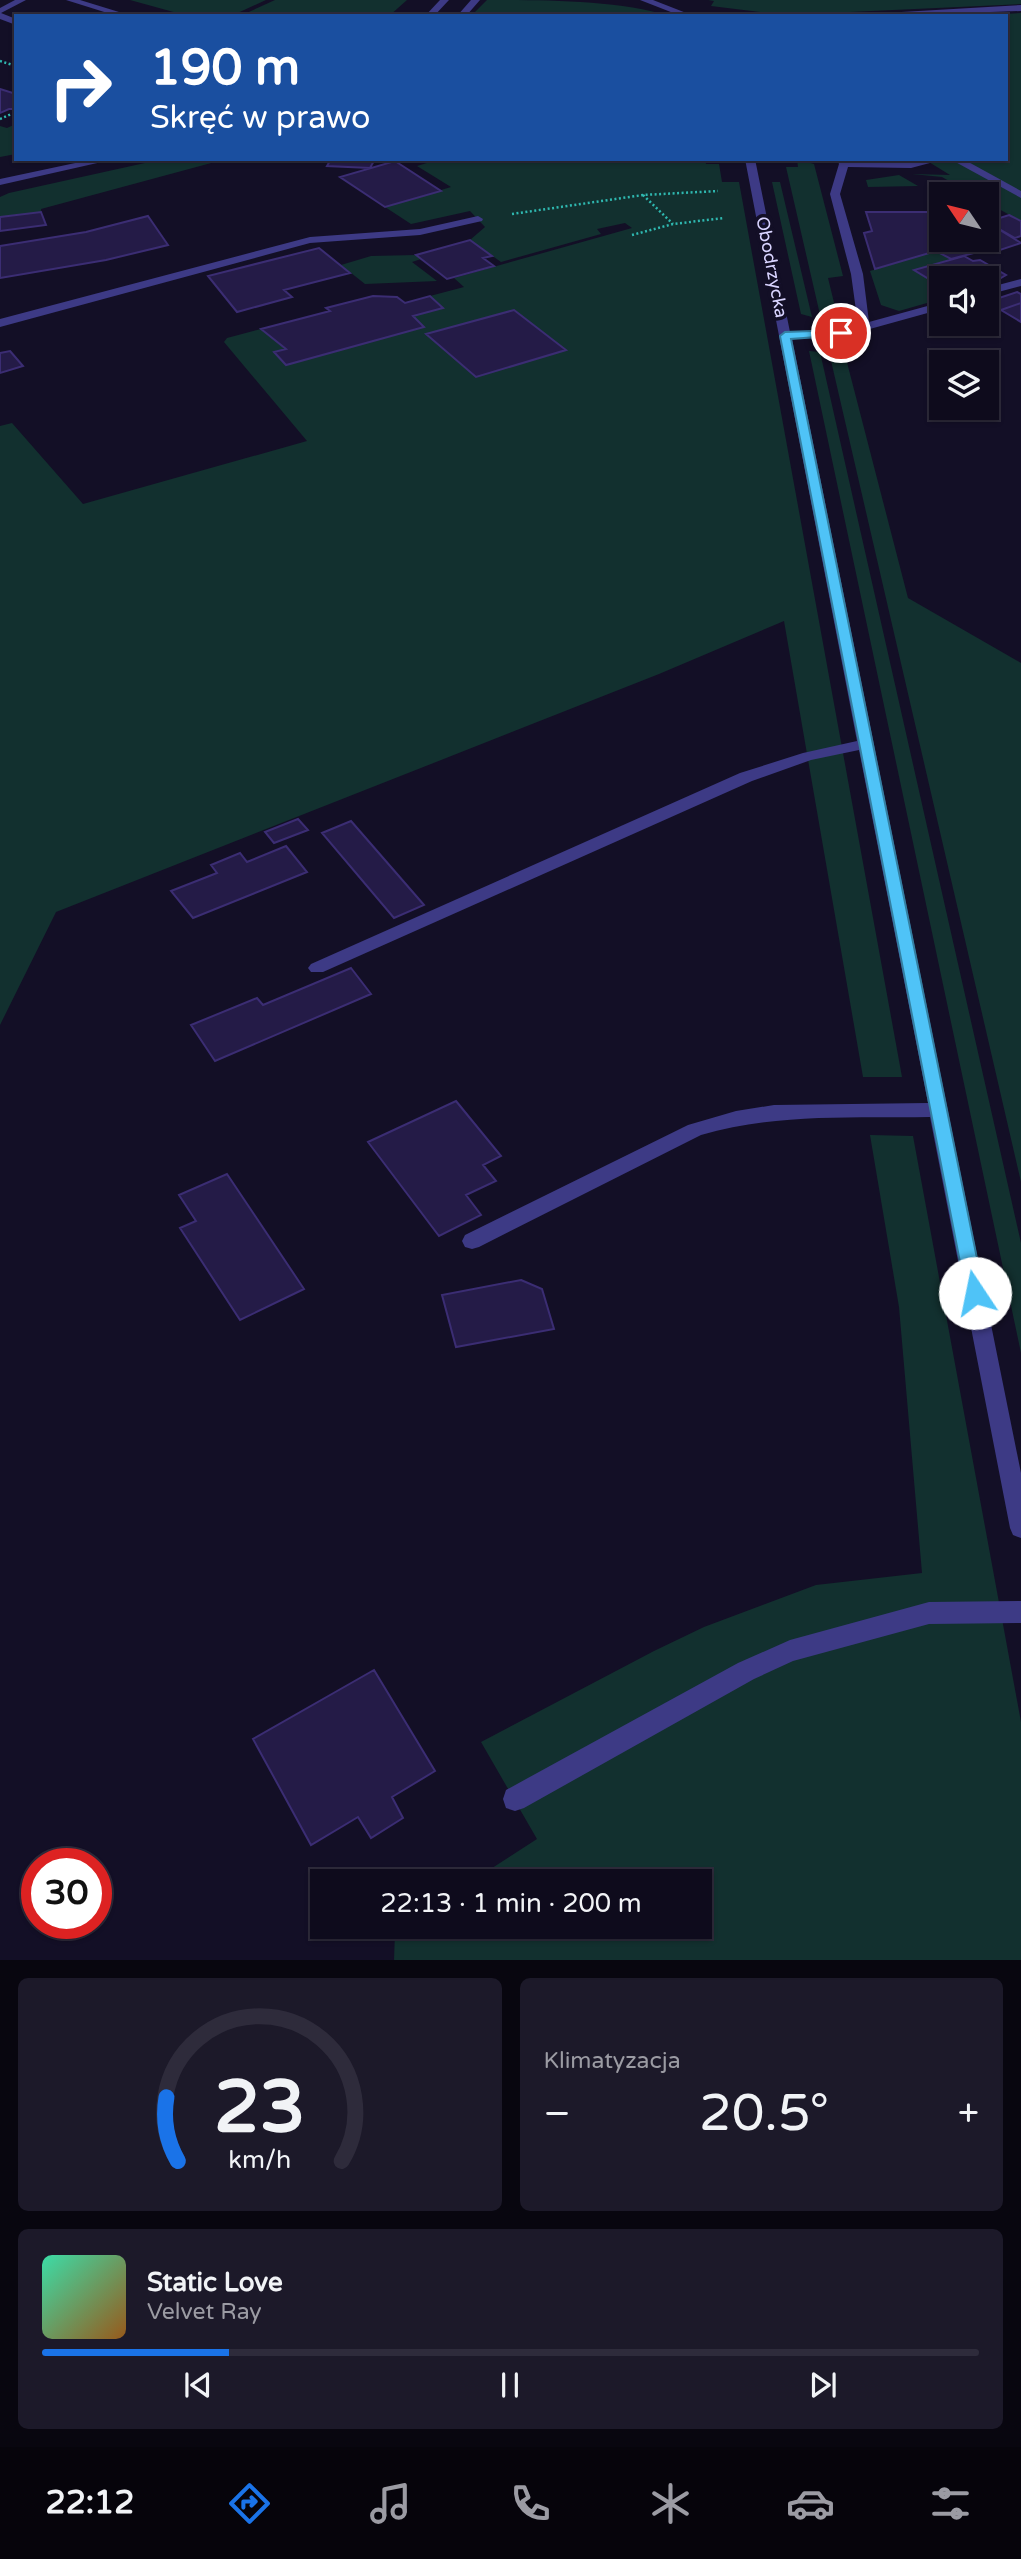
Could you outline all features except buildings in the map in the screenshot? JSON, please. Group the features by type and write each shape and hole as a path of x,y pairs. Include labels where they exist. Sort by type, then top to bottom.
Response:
{"street":[{"path":"0,10 22,0"},
{"path":"70,0 121,14"},
{"path":"431,14 445,0"},
{"path":"463,14 476,0"},
{"path":"644,0 684,14"},
{"path":"918,14 1021,8"},
{"path":"0,182 100,161"},
{"name":"Obodrzycka","path":"750,161 1021,1528"},
{"path":"863,328 857,274 835,194 843,162 911,164 928,161"},
{"path":"959,161 1021,195"},
{"path":"0,323 310,240 420,232 478,219"},
{"path":"999,288 1021,282"},
{"path":"785,336 841,333 929,309"},
{"path":"317,968 746,777 808,755 866,744"},
{"path":"472,1241 695,1130 736,1118 774,1112 939,1110"},
{"path":"514,1799 746,1671 790,1651 929,1613 1021,1612"}],"path":[{"path":"478,219 643,194 758,191"},
{"path":"643,194 673,224"},
{"path":"632,234 710,217 763,218"}],"green space":[{"path":"130,0 266,0 235,14 181,14"},
{"path":"275,0 407,0 391,14 244,14"},
{"path":"487,0 604,4 661,14 473,14"},
{"path":"708,0 1021,0 1021,4 777,14 711,6 714,1"},
{"path":"1021,13 1021,221 999,209 999,182 951,182 942,177 912,174 950,175 927,161 1008,161 1008,14 1004,14"},
{"path":"14,125 14,154 0,157 0,126 7,128"},
{"path":"154,161 219,161 41,209 41,212 0,217 0,197"},
{"path":"433,161 705,161 706,164 719,164 722,182 739,182 902,1077 863,1077 784,621 659,674 56,912 0,1025 0,426 12,423 83,504 307,441 224,342 227,338 261,329 286,349 286,365 423,327 413,316 443,308 430,296 464,287 454,278 632,228 625,223 597,229 601,234 501,262 470,240 485,227 470,211 411,224 385,207 451,187 417,166","holes":["514,310 565,350 476,376 427,335"]},
{"path":"797,161 814,164 843,276 828,278 839,323 821,319 786,167 798,167"},
{"path":"899,175 918,186 868,187 866,180"},
{"path":"772,182 780,182 812,317 801,314"},
{"path":"933,252 951,259 915,270 929,279 929,302 899,311 881,305 870,271"},
{"path":"416,255 421,259 412,262 437,281 365,284 341,265 371,256"},
{"path":"854,339 864,346 851,351 843,347 908,598 1021,663 1021,1182 829,352 839,343"},
{"path":"809,351 820,352 1021,1243 1021,1353"},
{"path":"870,1135 913,1136 1021,1722 1021,1960 394,1960 395,1939 712,1939 712,1869 491,1869 537,1839 481,1742 704,1627 816,1585 922,1573 899,1307"}],"route":[{"path":"841,333 785,336 975,1293"}]}
